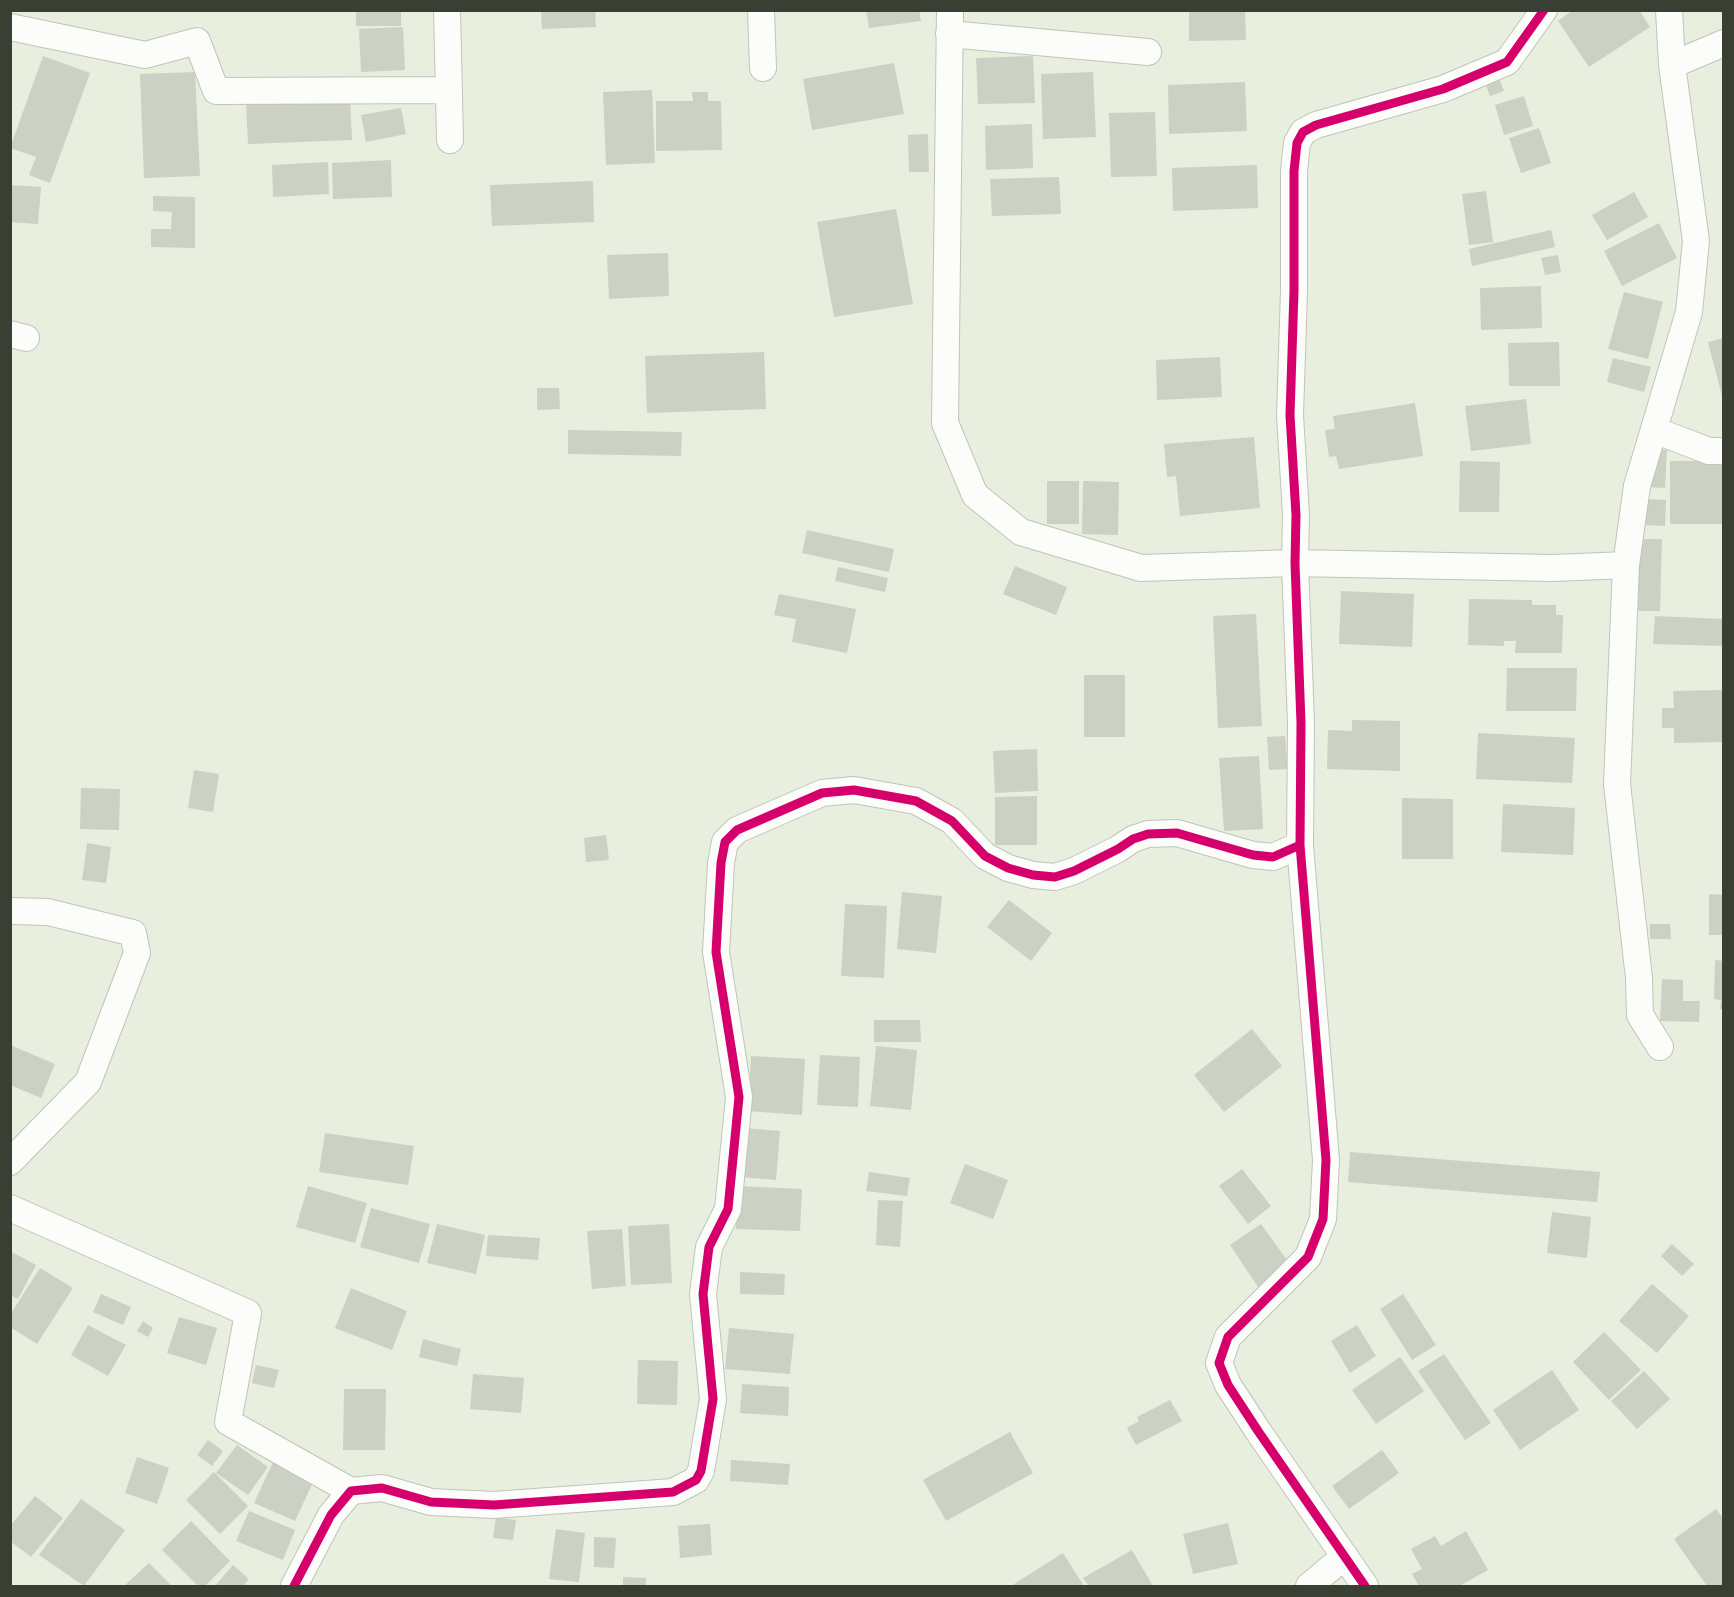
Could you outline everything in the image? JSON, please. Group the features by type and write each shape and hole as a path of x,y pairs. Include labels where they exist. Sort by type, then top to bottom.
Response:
{"street":[{"path":"447,10 450,140"},
{"path":"761,10 763,68"},
{"path":"1365,1587 1228,1385 1219,1363 1228,1337 1308,1257 1323,1218 1326,1160 1300,845 1301,723 1295,563 1296,515 1290,415 1294,291 1294,171 1297,143 1303,132 1316,125 1443,89 1507,62 1544,10"},
{"path":"1660,1047 1640,1015 1639,978 1617,784 1626,565 1637,486 1689,312 1696,241 1672,65 1669,10"},
{"path":"1148,52 950,22 945,423 975,495 1021,532 1141,568 1295,563 1552,568 1626,565"},
{"path":"10,27 145,55 197,41 216,91 449,90"},
{"path":"1672,65 1724,43"},
{"path":"1654,430 1709,451 1724,451"},
{"path":"10,1208 248,1313 228,1422 351,1491 382,1488 431,1502 494,1505 673,1492 696,1480 701,1471 714,1399 703,1294 709,1247 728,1209 739,1097 716,952 721,863 725,842 737,830 822,793 854,790 916,801 952,821 985,856 1008,868 1033,875 1055,877 1074,871 1133,839 1148,834 1178,833 1252,855 1272,857 1300,845"},
{"path":"10,911 48,912 133,933 137,952 88,1082 10,1162"},
{"path":"294,1587 331,1515 351,1491"},
{"path":"1309,1587 1345,1556"}],"building":[{"path":"356,10 401,10 401,26 356,26"},
{"path":"541,10 595,10 596,27 542,29"},
{"path":"866,10 919,10 921,21 869,28"},
{"path":"1189,10 1245,10 1246,40 1189,41"},
{"path":"1573,10 1639,10 1650,27 1589,67 1558,21"},
{"path":"403,27 405,70 361,72 359,29"},
{"path":"43,56 90,73 50,183 29,175 36,157 10,148"},
{"path":"1033,56 1035,103 978,104 976,58"},
{"path":"894,63 904,114 812,130 803,79"},
{"path":"195,72 200,176 144,178 140,74"},
{"path":"1093,72 1096,137 1043,139 1041,74"},
{"path":"1497,73 1504,91 1490,96 1483,78"},
{"path":"1245,82 1247,131 1169,134 1168,85"},
{"path":"652,90 655,163 606,165 603,92"},
{"path":"692,92 708,92 708,101 721,101 722,150 656,151 656,101 693,101"},
{"path":"1524,96 1533,126 1504,135 1495,105"},
{"path":"350,98 352,140 248,144 246,102"},
{"path":"401,108 406,134 366,142 361,115"},
{"path":"1155,112 1157,176 1111,177 1109,113"},
{"path":"1032,124 1033,168 986,170 985,126"},
{"path":"1539,128 1551,163 1521,173 1509,138"},
{"path":"928,134 929,172 909,172 908,135"},
{"path":"391,160 392,197 333,199 332,163"},
{"path":"328,162 329,194 273,197 272,165"},
{"path":"1257,165 1258,208 1173,211 1172,168"},
{"path":"1059,177 1061,214 992,216 990,179"},
{"path":"593,181 594,222 492,226 490,185"},
{"path":"10,185 41,187 38,224 10,222"},
{"path":"1486,191 1493,242 1469,245 1462,194"},
{"path":"1634,192 1648,217 1607,240 1592,215"},
{"path":"153,196 195,197 195,248 151,247 151,229 171,229 172,212 153,211"},
{"path":"896,209 913,304 834,317 817,222"},
{"path":"1659,223 1677,258 1622,286 1604,251"},
{"path":"1551,230 1555,247 1472,266 1469,249"},
{"path":"668,253 669,296 609,299 607,255"},
{"path":"1558,255 1561,272 1545,275 1541,258"},
{"path":"1541,286 1542,328 1481,330 1480,288"},
{"path":"1624,292 1663,302 1648,359 1608,349"},
{"path":"1724,338 1724,400 1723,400 1708,342"},
{"path":"1559,342 1560,386 1509,386 1508,343"},
{"path":"764,352 766,409 647,413 645,356"},
{"path":"1220,357 1222,397 1157,400 1156,360"},
{"path":"1613,358 1651,367 1644,392 1607,382"},
{"path":"537,388 559,388 560,409 537,410"},
{"path":"1526,399 1531,444 1471,451 1465,406"},
{"path":"1415,403 1423,456 1339,469 1336,456 1329,457 1325,430 1335,429 1333,416"},
{"path":"568,430 682,432 681,456 568,454"},
{"path":"1254,437 1260,508 1180,516 1176,476 1167,477 1164,444"},
{"path":"1649,449 1667,450 1665,488 1647,487"},
{"path":"1460,461 1500,462 1499,512 1459,512"},
{"path":"1670,461 1724,461 1724,524 1670,524"},
{"path":"1047,481 1079,481 1079,524 1047,524"},
{"path":"1083,481 1119,482 1118,535 1082,534"},
{"path":"1645,499 1666,500 1665,526 1644,525"},
{"path":"807,530 894,549 889,572 802,553"},
{"path":"1640,539 1662,539 1660,611 1638,611"},
{"path":"1015,566 1067,587 1056,615 1003,594"},
{"path":"838,567 888,578 885,592 835,581"},
{"path":"1341,591 1414,594 1412,647 1339,644"},
{"path":"779,594 856,609 847,653 792,642 796,619 774,615"},
{"path":"1469,599 1532,600 1532,605 1556,605 1556,615 1563,615 1562,653 1515,653 1516,641 1504,641 1504,646 1468,645"},
{"path":"1256,614 1262,726 1218,728 1213,616"},
{"path":"1655,616 1724,619 1724,646 1653,644"},
{"path":"1507,668 1577,668 1576,711 1506,711"},
{"path":"1084,675 1125,675 1125,737 1084,737"},
{"path":"1724,690 1724,742 1674,743 1674,728 1662,728 1662,708 1674,708 1673,691"},
{"path":"1352,720 1400,721 1400,771 1327,769 1328,730 1352,731"},
{"path":"1478,733 1575,738 1572,783 1476,779"},
{"path":"1285,736 1288,769 1269,770 1267,737"},
{"path":"1037,749 1038,791 995,793 993,751"},
{"path":"1259,756 1263,829 1224,831 1219,758"},
{"path":"194,770 219,774 213,812 188,808"},
{"path":"81,788 120,789 119,830 80,829"},
{"path":"1037,796 1037,845 995,845 995,797"},
{"path":"1402,798 1453,799 1453,859 1402,859"},
{"path":"1503,804 1575,808 1573,855 1501,852"},
{"path":"606,835 609,860 586,862 584,838"},
{"path":"87,843 111,847 106,883 82,880"},
{"path":"902,892 942,896 936,953 897,949"},
{"path":"1709,894 1724,895 1724,935 1709,935"},
{"path":"1009,900 1052,933 1031,961 987,927"},
{"path":"845,904 887,906 884,978 841,976"},
{"path":"1650,924 1670,924 1671,939 1650,939"},
{"path":"1715,960 1724,961 1724,1009 1720,1009 1721,1000 1714,999"},
{"path":"1662,979 1683,980 1683,1001 1700,1001 1699,1022 1660,1021"},
{"path":"874,1020 920,1020 921,1042 874,1042"},
{"path":"1252,1029 1282,1066 1224,1112 1194,1075"},
{"path":"10,1045 55,1064 41,1098 10,1085"},
{"path":"876,1046 917,1050 911,1110 870,1106"},
{"path":"820,1055 860,1057 858,1107 817,1105"},
{"path":"751,1056 805,1059 802,1115 748,1111"},
{"path":"744,1128 780,1131 776,1180 740,1177"},
{"path":"325,1133 414,1146 408,1185 319,1172"},
{"path":"1350,1152 1600,1172 1597,1202 1348,1182"},
{"path":"965,1164 1008,1180 993,1219 950,1203"},
{"path":"1242,1169 1271,1206 1248,1224 1219,1186"},
{"path":"869,1172 910,1178 907,1196 866,1191"},
{"path":"308,1186 367,1203 355,1243 296,1227"},
{"path":"738,1186 802,1189 800,1231 736,1229"},
{"path":"878,1200 903,1201 900,1247 876,1245"},
{"path":"371,1208 430,1224 419,1263 360,1247"},
{"path":"1552,1212 1591,1217 1587,1258 1547,1253"},
{"path":"437,1224 485,1235 476,1274 427,1263"},
{"path":"669,1224 672,1283 631,1285 628,1226"},
{"path":"1261,1224 1290,1264 1258,1287 1230,1245"},
{"path":"622,1229 626,1286 592,1289 587,1231"},
{"path":"488,1235 540,1238 538,1260 486,1256"},
{"path":"1672,1244 1694,1264 1682,1276 1661,1256"},
{"path":"10,1251 36,1265 18,1299 10,1295"},
{"path":"40,1268 73,1288 37,1344 10,1327 10,1315"},
{"path":"740,1272 785,1274 784,1295 740,1294"},
{"path":"1652,1284 1689,1316 1657,1353 1619,1321"},
{"path":"351,1288 407,1311 392,1350 335,1328"},
{"path":"101,1294 131,1307 123,1325 93,1312"},
{"path":"1403,1294 1436,1345 1412,1360 1380,1309"},
{"path":"179,1317 217,1328 206,1365 167,1353"},
{"path":"143,1321 153,1328 148,1337 137,1331"},
{"path":"88,1325 126,1345 108,1376 71,1355"},
{"path":"1357,1325 1376,1356 1350,1373 1331,1341"},
{"path":"729,1328 794,1334 790,1374 725,1369"},
{"path":"1604,1332 1641,1370 1609,1400 1573,1362"},
{"path":"423,1339 461,1349 457,1366 419,1357"},
{"path":"1444,1354 1491,1423 1465,1440 1418,1371"},
{"path":"1400,1357 1424,1391 1376,1424 1352,1390"},
{"path":"638,1360 678,1361 677,1405 637,1404"},
{"path":"256,1365 279,1370 274,1388 252,1383"},
{"path":"1552,1370 1579,1410 1520,1450 1493,1410"},
{"path":"1644,1371 1670,1399 1637,1429 1611,1401"},
{"path":"473,1374 524,1378 521,1413 470,1409"},
{"path":"742,1384 789,1387 788,1416 740,1413"},
{"path":"344,1389 386,1389 385,1450 343,1450"},
{"path":"1170,1400 1182,1421 1136,1445 1127,1428 1139,1421 1137,1417"},
{"path":"1010,1432 1033,1473 946,1521 923,1480"},
{"path":"208,1440 223,1451 212,1466 197,1455"},
{"path":"237,1445 268,1467 248,1495 216,1473"},
{"path":"1382,1450 1399,1473 1349,1509 1332,1486"},
{"path":"137,1457 169,1468 157,1504 125,1493"},
{"path":"731,1460 790,1464 788,1485 730,1481"},
{"path":"273,1462 314,1480 295,1521 254,1503"},
{"path":"214,1472 248,1506 220,1534 186,1500"},
{"path":"35,1496 63,1518 31,1557 10,1541 10,1526"},
{"path":"81,1499 125,1530 84,1586 39,1555"},
{"path":"1716,1509 1724,1519 1724,1586 1707,1586 1674,1539"},
{"path":"249,1511 295,1530 283,1560 236,1541"},
{"path":"496,1517 516,1520 513,1540 493,1538"},
{"path":"191,1521 230,1561 205,1586 198,1586 162,1550"},
{"path":"1228,1523 1238,1564 1193,1574 1183,1534"},
{"path":"710,1524 712,1555 680,1558 678,1526"},
{"path":"556,1529 585,1533 579,1582 549,1579"},
{"path":"1466,1531 1488,1570 1459,1586 1419,1586 1412,1574 1422,1569 1411,1549 1435,1536 1441,1546"},
{"path":"594,1537 616,1538 614,1568 594,1567"},
{"path":"1132,1550 1153,1586 1089,1586 1083,1578"},
{"path":"1063,1553 1084,1586 1011,1586"},
{"path":"149,1563 172,1586 124,1586"},
{"path":"233,1565 249,1579 243,1586 215,1586"},
{"path":"623,1577 646,1578 646,1586 623,1586"}],"cycle path":[{"path":"1365,1586 1258,1431 1228,1385 1219,1363 1228,1337 1308,1257 1323,1219 1326,1160 1300,845 1301,723 1295,563 1296,515 1290,415 1294,291 1294,171 1297,143 1303,132 1316,125 1443,89 1507,62 1544,10"},
{"path":"294,1586 331,1515 351,1491 382,1488 431,1502 494,1505 673,1492 696,1480 701,1471 713,1399 703,1294 709,1247 728,1209 739,1097 716,952 721,863 725,842 737,830 822,793 854,790 916,801 952,821 985,856 1008,868 1033,875 1055,877 1074,871 1133,839 1148,834 1177,833 1253,855 1273,857 1300,845"}]}
